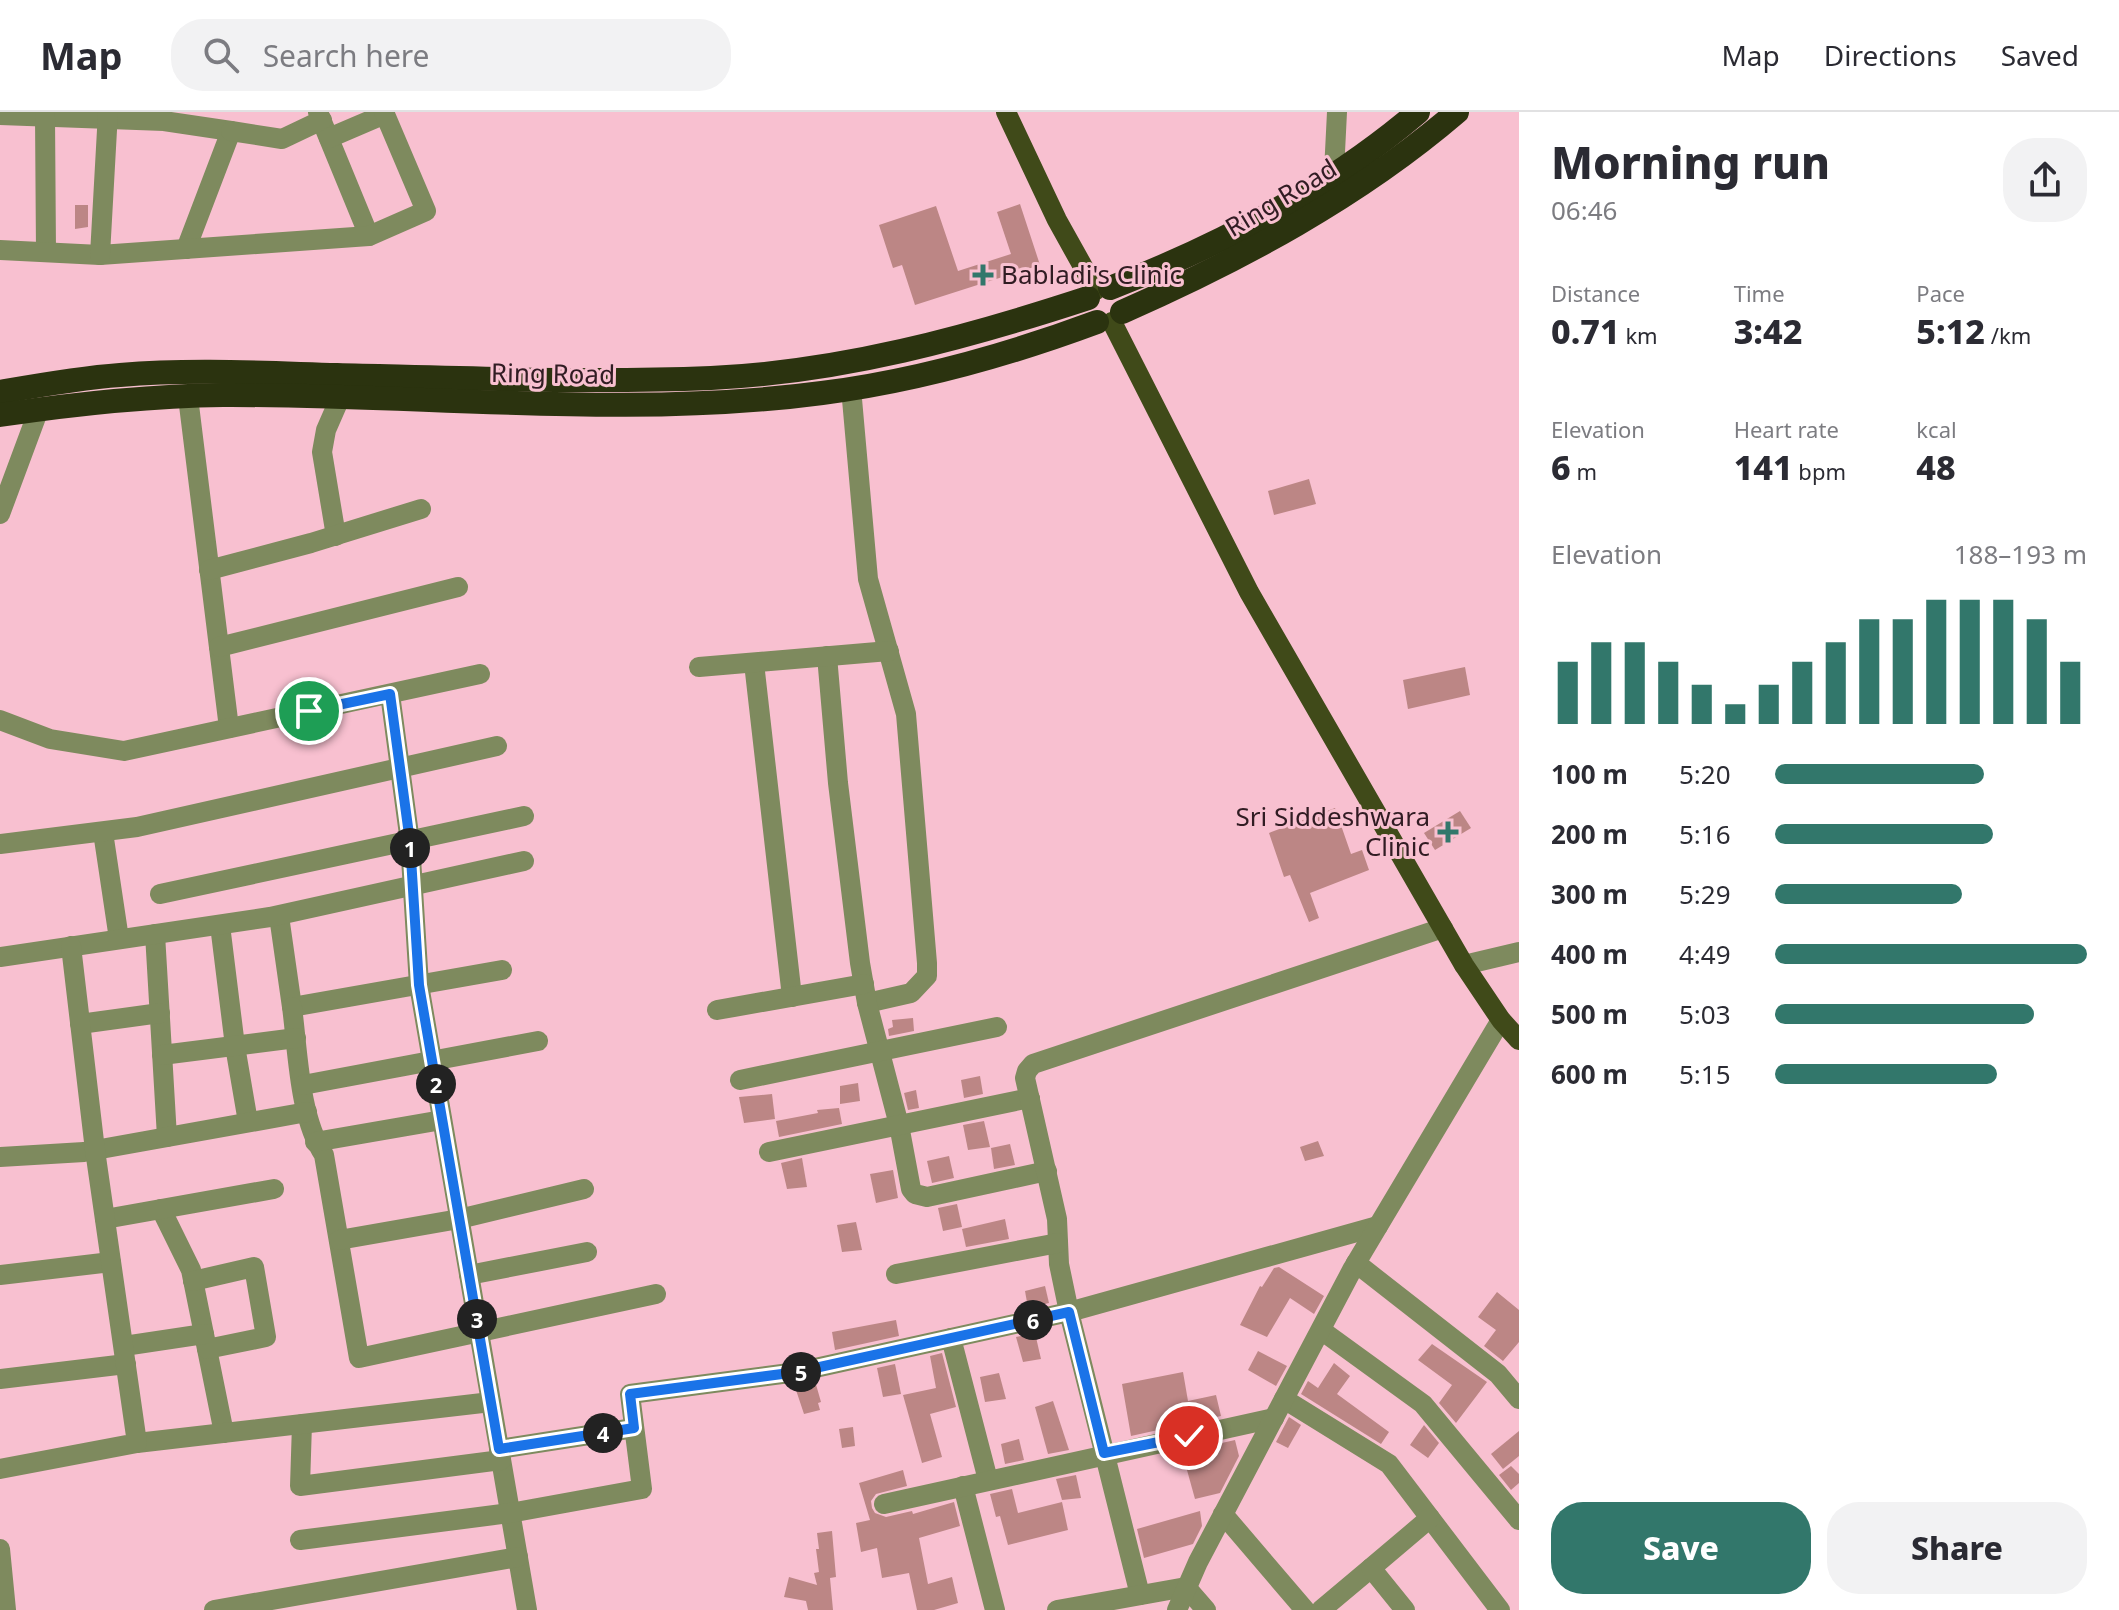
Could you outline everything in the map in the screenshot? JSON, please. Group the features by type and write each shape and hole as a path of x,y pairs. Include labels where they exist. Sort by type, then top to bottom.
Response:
{"highway":[{"name":"Ring Road","path":"0,392 119,375 200,371 538,379 712,378 776,373 944,342 1098,292 1221,240 1334,172 1418,112"},
{"name":"Ring Road","path":"0,415 138,399 188,397 624,404 738,401 851,388 995,357 1110,319 1253,250 1380,171 1457,112"},
{"path":"1098,292 1122,300 1110,319 1089,314 1098,292"}],"main road":[{"path":"1006,112 1057,220 1098,292"},
{"path":"1110,319 1249,592 1464,965 1501,1020 1519,1040"}],"street":[{"path":"1334,172 1337,112"},
{"path":"0,250 100,255 369,236 426,211 384,113 323,123 282,139 231,131 209,120 11,114"},
{"path":"100,255 107,115"},
{"path":"45,117 46,252"},
{"path":"323,123 369,236"},
{"path":"186,249 231,131"},
{"path":"717,1010 792,997 911,993 927,976 906,714 868,579 851,388"},
{"path":"188,397 229,728"},
{"path":"336,536 322,452 326,430 340,398"},
{"path":"0,514 39,409"},
{"path":"209,570 336,536 421,509"},
{"path":"219,647 458,587"},
{"path":"699,667 889,651"},
{"path":"827,656 838,783 865,993 899,1125 911,1189 921,1197 1047,1171"},
{"path":"754,663 792,997"},
{"path":"0,720 50,739 124,751 480,674"},
{"path":"390,694 410,842 419,985 527,1610"},
{"path":"0,844 137,827 497,746"},
{"path":"160,894 524,816"},
{"path":"103,832 119,939"},
{"path":"0,957 279,916 524,861"},
{"path":"279,916 307,1112 315,1142 324,1155 359,1358 656,1294"},
{"path":"220,925 248,1122"},
{"path":"1140,1595 1069,1312 1059,1264 1057,1219 1025,1078 1027,1071 1033,1064 1443,928"},
{"path":"155,934 167,1137"},
{"path":"71,946 95,1150 137,1443"},
{"path":"1464,965 1519,952"},
{"path":"292,1007 502,970"},
{"path":"80,1024 160,1013"},
{"path":"1177,1610 1223,1514 1356,1263 1501,1020"},
{"path":"740,1080 997,1027"},
{"path":"162,1055 296,1038"},
{"path":"303,1085 538,1041"},
{"path":"769,1152 1030,1098"},
{"path":"0,1157 95,1150 307,1112"},
{"path":"315,1142 442,1120"},
{"path":"105,1219 274,1189"},
{"path":"339,1240 459,1219 584,1189"},
{"path":"161,1209 191,1270 224,1433"},
{"path":"300,1540 510,1513 642,1489 630,1394 797,1372 1069,1312 1378,1226"},
{"path":"896,1274 1058,1243"},
{"path":"469,1275 587,1252"},
{"path":"0,1275 111,1262"},
{"path":"1356,1263 1498,1374 1519,1399"},
{"path":"0,1379 205,1342 266,1337 254,1267 193,1281"},
{"path":"1321,1330 1423,1404 1519,1520"},
{"path":"951,1338 988,1480"},
{"path":"1284,1399 1389,1464 1500,1610"},
{"path":"0,1469 137,1443 491,1402"},
{"path":"884,1504 1104,1453 1274,1418"},
{"path":"302,1424 300,1486 500,1454 634,1428"},
{"path":"963,1486 995,1610"},
{"path":"1223,1514 1305,1610"},
{"path":"1321,1610 1430,1518"},
{"path":"0,1549 6,1610"},
{"path":"214,1610 518,1557"},
{"path":"1371,1568 1405,1610"},
{"path":"1057,1610 1186,1587"},
{"path":"1186,1587 1206,1610"},
{"path":"1513,1610 1519,1605"}],"building":[{"path":"1020,204 1040,265 915,305 902,265 893,268 879,225 936,206 958,271 1011,254 997,212"},
{"path":"75,205 88,205 88,227 75,229"},
{"path":"1309,479 1316,504 1274,515 1268,491"},
{"path":"1465,667 1470,695 1408,709 1403,680"},
{"path":"1335,808 1351,854 1362,850 1369,870 1310,893 1319,918 1309,922 1290,875 1284,877 1269,833"},
{"path":"1460,811 1471,828 1435,850 1424,833"},
{"path":"913,1018 914,1031 889,1036 892,1020"},
{"path":"980,1076 983,1094 964,1098 961,1080"},
{"path":"858,1083 860,1101 840,1104 840,1086"},
{"path":"916,1090 919,1108 908,1110 904,1093"},
{"path":"772,1094 775,1119 744,1123 739,1097"},
{"path":"839,1108 842,1124 779,1137 776,1121 818,1113 817,1110"},
{"path":"984,1121 990,1147 968,1150 963,1125"},
{"path":"1318,1141 1324,1156 1305,1161 1300,1147"},
{"path":"1010,1144 1015,1165 994,1169 991,1148"},
{"path":"949,1156 954,1178 932,1183 927,1161"},
{"path":"802,1158 807,1187 787,1189 781,1163"},
{"path":"893,1170 898,1198 876,1203 870,1174"},
{"path":"957,1204 962,1227 943,1231 938,1208"},
{"path":"1005,1219 1009,1239 966,1247 962,1229"},
{"path":"856,1222 862,1250 842,1252 837,1225"},
{"path":"1279,1267 1324,1296 1314,1314 1290,1298 1267,1337 1240,1325 1260,1286 1274,1268"},
{"path":"1045,1286 1049,1303 1028,1308 1025,1291"},
{"path":"1497,1292 1519,1310 1519,1342 1503,1361 1484,1346 1496,1330 1478,1317"},
{"path":"896,1320 899,1336 835,1350 832,1332"},
{"path":"1035,1333 1041,1359 1023,1362 1016,1337"},
{"path":"1432,1344 1487,1382 1456,1423 1439,1403 1452,1385 1418,1360"},
{"path":"1258,1351 1287,1366 1276,1386 1248,1370"},
{"path":"942,1353 956,1407 930,1414 942,1457 922,1463 903,1395 936,1388 930,1356"},
{"path":"1334,1363 1350,1376 1337,1394 1389,1432 1381,1444 1301,1394 1308,1381 1318,1388"},
{"path":"895,1364 901,1394 883,1397 877,1368"},
{"path":"1183,1372 1188,1401 1216,1395 1221,1416 1131,1436 1122,1384"},
{"path":"999,1373 1006,1399 985,1402 980,1377"},
{"path":"815,1381 820,1410 804,1414 795,1387"},
{"path":"1053,1401 1069,1450 1048,1454 1035,1407"},
{"path":"1289,1417 1301,1425 1288,1448 1276,1442"},
{"path":"1424,1425 1439,1443 1428,1458 1410,1445"},
{"path":"853,1427 855,1446 842,1448 839,1429"},
{"path":"1519,1431 1519,1456 1503,1469 1491,1454"},
{"path":"1019,1439 1024,1460 1005,1464 1001,1444"},
{"path":"1235,1440 1239,1456 1220,1493 1195,1499 1182,1452"},
{"path":"1511,1466 1519,1474 1519,1483 1511,1490 1499,1475"},
{"path":"903,1470 907,1486 876,1494 871,1501 872,1508 875,1513 886,1517 912,1511 913,1514 954,1502 960,1526 919,1538 928,1584 952,1577 958,1603 934,1610 917,1610 909,1573 882,1578 877,1548 861,1552 856,1523 870,1520 859,1483"},
{"path":"1076,1475 1081,1498 1062,1500 1056,1479"},
{"path":"1012,1489 1018,1513 1062,1502 1068,1530 1008,1545 990,1494"},
{"path":"1200,1511 1202,1526 1193,1544 1144,1558 1137,1529"},
{"path":"832,1531 836,1577 830,1578 833,1610 808,1610 806,1601 784,1597 789,1577 817,1585 814,1573 819,1572 817,1533"}],"place":[{"name":"Babladi's Clinic","path":"983,275"},
{"name":"Sri Siddeshwara Clinic","path":"1448,832"}],"route":[{"path":"309,711 390,694 410,842 419,985 499,1449 634,1428 630,1394 797,1372 1069,1312 1104,1453 1189,1436"}]}
